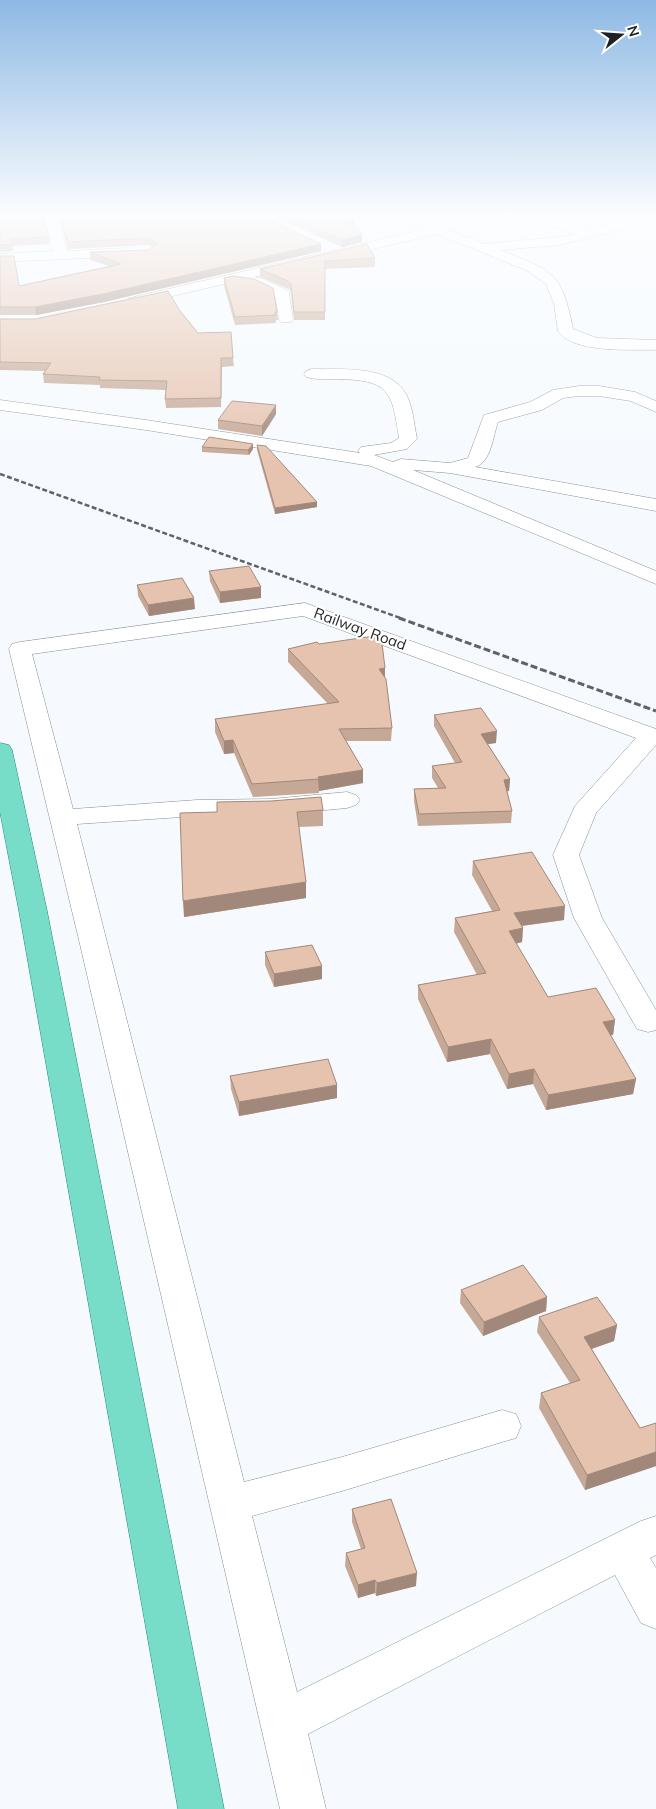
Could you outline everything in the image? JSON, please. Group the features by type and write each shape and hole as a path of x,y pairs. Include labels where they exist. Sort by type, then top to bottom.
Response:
{"main road":[{"path":"0,750 38,940 201,1809"}],"street":[{"path":"122,304 150,297"},
{"path":"283,297 286,319"},
{"path":"558,297 566,331 576,338 598,343 656,345"},
{"path":"312,374 366,376 379,379 398,394 408,439 406,443 340,454"},
{"path":"450,468 474,462 478,458 490,419 536,406 559,393 599,392 635,397 656,407"},
{"path":"0,405 340,454 375,461 450,468 656,505"},
{"path":"375,461 656,578"},
{"name":"Railway Road","path":"62,817 20,649 305,610 654,736"},
{"path":"648,1022 588,918 566,855 584,811 654,736"},
{"path":"303,1809 62,817 197,808 271,807 347,800"},
{"path":"229,1504 342,1474 502,1426"},
{"path":"282,1723 640,1543 656,1609"}],"building":[{"path":"0,297 85,297 35,307 0,307"},
{"path":"138,297 172,297 198,333 231,332 233,358 221,358 221,398 165,399 167,381 99,380 100,377 43,374 51,363 0,362 0,319 35,319"},
{"path":"229,297 275,297 276,315 235,317"},
{"path":"292,297 325,297 325,312 294,312"},
{"path":"232,401 276,405 262,426 218,420"},
{"path":"209,437 253,444 248,450 202,447"},
{"path":"257,445 266,446 317,502 275,508"},
{"path":"249,566 261,587 220,592 209,571"},
{"path":"182,578 194,598 148,605 137,585"},
{"path":"381,635 385,668 379,669 386,679 392,728 339,729 363,770 318,777 319,779 252,784 233,740 224,741 215,719 339,702 288,649 317,642 319,644"},
{"path":"481,708 497,731 481,734 510,779 504,780 512,811 419,814 414,789 446,788 432,766 462,762 434,715"},
{"path":"321,797 323,810 297,812 306,882 183,901 180,813 217,812 217,802 271,801"},
{"path":"532,852 565,906 514,913 523,928 509,931 548,997 596,988 615,1020 603,1022 636,1079 548,1095 534,1069 509,1074 491,1039 448,1047 418,985 486,973 455,918 500,910 473,861"},
{"path":"312,945 322,966 274,974 265,952"},
{"path":"328,1059 337,1085 239,1102 230,1076"},
{"path":"523,1265 547,1297 484,1322 461,1290"},
{"path":"597,1297 617,1325 584,1337 640,1428 656,1423 656,1452 587,1475 541,1393 580,1380 539,1317"},
{"path":"391,1499 417,1573 377,1583 375,1580 358,1585 346,1553 365,1548 352,1509"}],"railway":[{"path":"0,474 403,619"},
{"path":"399,618 656,711"}]}
